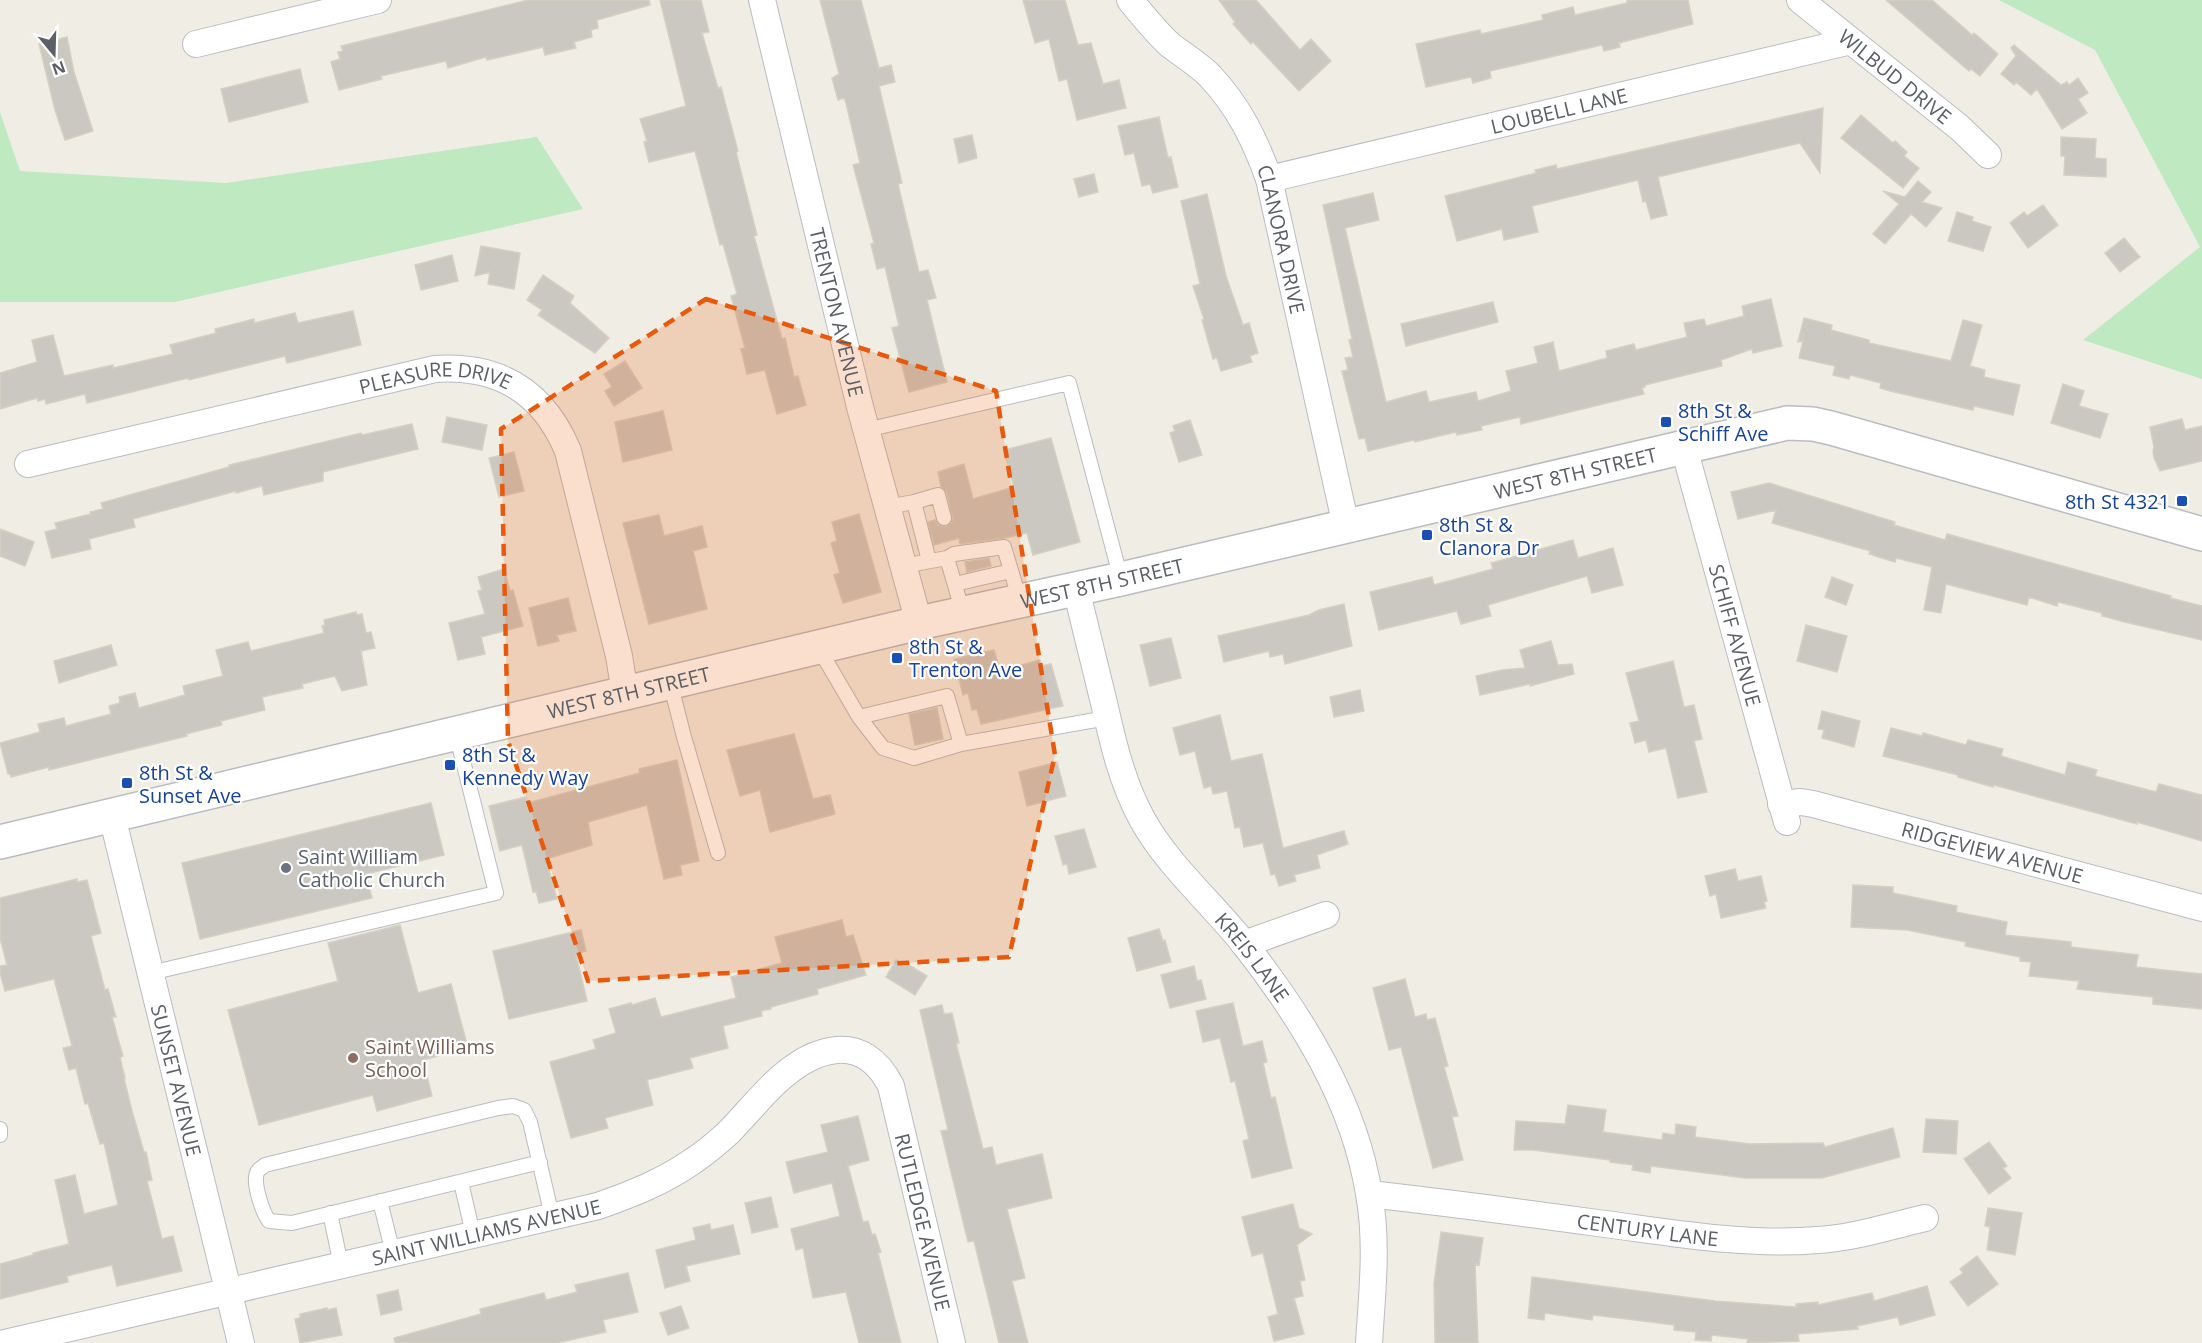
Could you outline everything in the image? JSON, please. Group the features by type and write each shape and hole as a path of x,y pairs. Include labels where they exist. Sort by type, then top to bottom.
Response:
{"street":[{"path":"196,44 378,0"},
{"name":"TRENTON AVENUE","path":"762,0 866,430 919,623"},
{"name":"CLANORA DRIVE","path":"1130,0 1148,23 1208,75 1234,105 1254,139 1269,179 1346,526"},
{"name":"WILBUD DRIVE","path":"1800,0 1960,128 1988,155"},
{"name":"LOUBELL LANE","path":"1269,179 1851,41"},
{"name":"PLEASURE DRIVE","path":"28,464 435,369 474,369 494,375 512,383 536,401 561,432 568,451 619,656 625,693"},
{"name":"WEST 8TH STREET","path":"0,842 919,623 959,599 1016,586 1076,589 1787,423 1813,424 2202,534"},
{"name":"SCHIFF AVENUE","path":"1684,448 1784,813"},
{"name":"KREIS LANE","path":"1076,589 1118,764 1143,822 1167,855 1244,944 1304,1027 1328,1071 1347,1118 1370,1194 1373,1242 1369,1343"},
{"name":"RIDGEVIEW AVENUE","path":"1784,813 1801,802 1813,804 2202,908"},
{"name":"SUNSET AVENUE","path":"112,816 241,1343"},
{"path":"1244,944 1326,915"},
{"name":"SAINT WILLIAMS AVENUE","path":"5,1343 598,1206 658,1183 694,1161 726,1135 775,1083 797,1065 823,1053 842,1048 858,1051 872,1059 883,1071 891,1086 894,1102"},
{"name":"RUTLEDGE AVENUE","path":"894,1102 952,1343"},
{"name":"CENTURY LANE","path":"1370,1194 1670,1233 1780,1242 1820,1240 1925,1218"}],"lane":[{"path":"866,430 1069,383 1121,579"},
{"path":"887,507 938,495 944,518"},
{"path":"914,502 929,561"},
{"path":"903,566 929,561 951,551 1004,547 1016,586"},
{"path":"951,551 959,599"},
{"path":"818,647 859,717 884,748 914,758 962,744 1107,718"},
{"path":"670,682 718,853"},
{"path":"859,717 947,696 962,744"},
{"path":"150,973 496,893 456,733"},
{"path":"540,1162 292,1223 269,1221 264,1214 256,1178 258,1170 265,1165 513,1106 524,1110 530,1122 540,1162 552,1216"},
{"path":"0,1129 0,1135"},
{"path":"460,1182 473,1234"},
{"path":"380,1201 393,1253"},
{"path":"330,1214 341,1265"}],"highlighted area":[{"path":"706,299 996,391 1055,755 1009,957 588,981 508,741 501,429"}],"green space":[{"path":"1999,0 2202,0 2202,379 2083,340 2200,247 2095,50"},
{"path":"0,112 20,171 226,183 537,137 583,209 175,302 0,302"}],"building":[{"path":"528,0 649,0 650,5 597,20 598,28 591,30 592,37 574,42 576,48 545,55 543,47 487,60 486,57 448,68 446,61 381,76 382,79 339,90 331,62 340,59 338,52 343,51 341,46"},
{"path":"660,0 701,0 709,32 702,33 718,88 721,87 738,151 736,152 757,235 754,236 782,339 785,338 794,377 798,376 806,405 777,414 765,370 747,374 741,349 745,348 731,296 737,294 723,244 720,245 695,151 649,162 644,142 647,141 640,119 686,106"},
{"path":"820,0 861,0 879,68 891,65 895,82 879,86 902,183 898,184 919,272 928,270 936,298 927,300 947,382 909,392 892,328 899,326 885,267 877,269 871,244 874,243 853,165 860,163 846,103 844,98 838,100 832,78 839,74"},
{"path":"1023,0 1065,0 1078,45 1091,43 1103,84 1119,80 1126,108 1077,120 1067,79 1059,81 1049,39 1035,43"},
{"path":"1219,0 1256,0 1300,50 1311,39 1331,61 1299,91 1233,24 1235,22"},
{"path":"1627,0 1688,0 1693,24 1619,43 1620,47 1604,51 1602,45 1490,71 1491,78 1473,83 1471,77 1426,87 1416,44 1480,30 1481,34 1543,20 1542,15 1573,7 1575,15 1627,3"},
{"path":"1886,0 1932,0 1998,54 1980,76 1971,69 1969,71"},
{"path":"67,37 74,72 93,131 65,140 55,110 39,44"},
{"path":"2014,45 2061,85 2067,82 2069,85 2078,78 2088,93 2078,99 2087,113 2062,129 2037,89 2031,95 2016,82 2014,85 2001,74 2016,56 2011,48"},
{"path":"300,69 308,102 229,122 221,89"},
{"path":"1823,108 1820,173 1800,143 1658,177 1667,215 1651,219 1646,201 1643,202 1638,180 1532,206 1538,232 1504,240 1502,229 1457,241 1445,196 1536,173 1535,170 1556,165 1557,169"},
{"path":"1861,115 1893,143 1895,141 1907,152 1904,156 1919,168 1903,188 1841,138"},
{"path":"1159,117 1168,158 1171,157 1178,187 1153,193 1150,184 1142,186 1134,153 1125,155 1118,126"},
{"path":"972,135 977,158 959,163 954,139"},
{"path":"2061,137 2096,139 2095,158 2106,159 2106,177 2064,175 2065,156 2061,156"},
{"path":"1094,174 1098,192 1079,197 1074,179"},
{"path":"1918,181 1931,192 1922,202 1942,208 1926,227 1911,214 1885,244 1873,234 1899,204 1883,191 1905,197"},
{"path":"1373,193 1379,220 1345,228 1386,402 1426,391 1429,402 1476,392 1478,401 1511,391 1506,371 1538,363 1534,347 1553,342 1559,371 1607,358 1606,351 1634,344 1636,350 1687,337 1684,323 1704,319 1706,326 1744,316 1742,306 1771,299 1782,346 1753,353 1752,349 1721,360 1722,366 1645,385 1642,388 1644,394 1521,424 1520,417 1481,426 1482,430 1457,435 1456,432 1368,451 1365,438 1359,439 1342,371 1348,370 1345,358 1353,357 1349,340 1352,339 1323,205"},
{"path":"1207,194 1226,276 1243,325 1249,323 1258,353 1250,356 1252,362 1221,371 1217,358 1213,359 1202,320 1204,319 1193,286 1200,284 1181,201"},
{"path":"2043,205 2058,225 2028,248 2010,223 2024,212 2027,216"},
{"path":"1957,212 1973,217 1972,221 1991,227 1983,251 1948,241"},
{"path":"2124,238 2140,257 2120,272 2105,253"},
{"path":"481,246 520,253 514,289 488,284 490,272 475,276"},
{"path":"452,255 458,281 421,290 415,265"},
{"path":"543,275 574,296 570,303 609,338 595,353 538,315 542,310 527,300"},
{"path":"1493,302 1498,322 1406,346 1401,324"},
{"path":"353,311 361,345 287,363 285,356 87,403 85,394 46,404 45,399 38,401 37,398 0,409 0,373 37,362 32,340 53,335 64,376 113,365 113,368 173,354 170,345 216,333 215,329 254,319 254,323 295,313 298,323"},
{"path":"1804,318 1832,325 1831,330 1869,340 1869,343 1951,361 1963,320 1982,325 1970,366 1985,370 1984,377 2020,385 2013,415 1974,406 1973,410 1890,391 1880,388 1881,383 1850,375 1849,379 1833,375 1835,366 1799,358 1803,341 1798,342"},
{"path":"625,361 642,388 614,406 605,391 612,387 604,374"},
{"path":"2063,384 2084,391 2079,406 2108,414 2100,438 2051,423"},
{"path":"663,411 672,450 623,462 615,422"},
{"path":"447,417 487,425 482,450 442,442"},
{"path":"2182,419 2185,430 2202,426 2202,461 2160,471 2154,458 2150,427"},
{"path":"1190,420 1202,455 1179,462 1170,433 1175,431 1173,426"},
{"path":"412,424 418,449 323,472 323,481 264,495 262,486 236,493 236,491 133,519 135,527 89,539 91,549 52,558 45,532 57,529 55,523 103,509 101,503 229,467 229,465 361,433 362,435"},
{"path":"1051,438 1080,542 1033,555 1027,533 960,544 959,538 934,545 928,522 935,520 938,525 946,527 953,520 947,493 941,487 938,472 964,464 973,499 1014,487 1004,450"},
{"path":"514,452 524,491 499,497 489,458"},
{"path":"1769,483 1945,540 1947,534 2202,606 2202,640 2102,616 2102,613 2058,602 2057,606 2029,597 2027,605 1946,584 1941,613 1924,610 1932,567 1896,558 1895,562 1869,554 1870,551 1772,523 1776,510 1738,519 1731,492"},
{"path":"859,514 881,592 843,603 834,575 840,573 831,543 837,541 832,522"},
{"path":"659,515 664,536 702,526 707,547 693,551 707,609 649,624 623,523"},
{"path":"0,529 34,542 25,566 0,556"},
{"path":"1573,540 1578,558 1613,548 1623,585 1592,593 1587,576 1488,605 1491,616 1461,624 1457,611 1379,630 1370,592 1432,577 1434,585 1493,569 1491,563"},
{"path":"989,558 991,566 967,572 965,562"},
{"path":"504,569 510,591 513,590 523,626 481,637 485,654 458,660 449,623 485,614 478,591 482,590 478,577"},
{"path":"1832,577 1853,585 1846,605 1825,597"},
{"path":"568,598 576,631 557,635 559,641 538,646 529,608"},
{"path":"1344,604 1352,646 1285,664 1283,654 1270,657 1269,651 1224,662 1218,636 1309,615"},
{"path":"356,612 357,615 362,614 366,633 371,632 375,648 361,651 367,685 342,691 335,676 302,684 303,688 262,697 265,710 221,721 222,725 186,734 187,736 49,770 49,767 11,777 8,774 0,743 40,732 38,724 64,718 66,726 111,714 109,706 120,703 119,697 135,693 139,708 185,695 183,686 223,676 216,650 248,642 251,651 324,633 322,626 325,625 324,620"},
{"path":"1806,625 1847,636 1837,672 1797,661"},
{"path":"1171,638 1181,678 1150,686 1140,645"},
{"path":"1551,641 1558,665 1572,664 1574,674 1530,686 1530,684 1480,695 1476,676 1525,668 1520,650"},
{"path":"111,645 117,665 59,683 54,661"},
{"path":"994,650 1000,671 1040,660 1042,666 1051,664 1063,706 981,724 977,709 972,710 968,693 963,695 954,659"},
{"path":"1673,661 1684,707 1694,705 1702,739 1694,741 1707,792 1678,798 1666,748 1649,752 1646,740 1635,743 1630,723 1639,721 1626,673"},
{"path":"1360,690 1364,711 1334,717 1330,697"},
{"path":"937,708 943,739 915,745 909,714"},
{"path":"1822,711 1860,721 1854,747 1822,738 1824,730 1818,729"},
{"path":"1220,715 1231,761 1262,754 1283,848 1344,831 1348,844 1317,855 1320,868 1294,875 1296,881 1279,886 1275,874 1271,875 1263,843 1244,847 1240,827 1235,828 1227,791 1213,794 1211,786 1204,788 1195,751 1180,755 1173,728"},
{"path":"1891,728 1922,736 1923,733 1966,745 1968,740 2003,749 2001,756 2065,775 2068,762 2097,770 2095,776 2156,792 2159,784 2202,795 2202,841 1883,756"},
{"path":"794,734 813,799 830,795 835,814 770,832 760,790 740,796 727,750"},
{"path":"677,760 699,861 680,865 682,875 664,879 647,805 588,822 592,845 546,859 557,899 539,903 536,891 533,892 522,845 500,851 489,806 526,797 528,803 640,773 639,769"},
{"path":"1057,762 1066,796 1027,806 1019,772"},
{"name":"Saint William Catholic Church","path":"431,803 444,855 366,874 372,898 200,939 182,863"},
{"path":"1084,829 1096,867 1069,874 1067,864 1063,865 1055,836"},
{"path":"1735,869 1738,881 1761,876 1767,901 1764,902 1766,908 1721,918 1716,894 1710,896 1705,876"},
{"path":"77,879 77,882 87,880 101,933 91,936 105,990 108,989 116,1017 112,1017 123,1056 120,1057 124,1078 144,1152 146,1152 152,1180 147,1181 162,1239 173,1236 182,1271 117,1286 112,1265 67,1276 68,1282 0,1299 0,1264 69,1244 55,1180 75,1175 84,1214 118,1205 104,1143 100,1144 88,1103 85,1104 76,1068 69,1070 63,1048 72,1046 54,979 5,991 0,973 0,966 7,965 0,938 0,898"},
{"path":"1853,885 1893,887 1893,893 1957,906 1956,912 2007,922 2005,935 2071,942 2071,947 2138,955 2136,967 2202,974 2202,1009 2153,1004 2153,997 2077,989 2079,981 2029,976 2031,962 2020,961 2020,957 1965,946 1966,942 1907,930 1851,927"},
{"path":"842,920 846,937 853,935 866,975 817,989 818,994 771,1007 771,1009 761,1011 762,1016 723,1026 728,1048 690,1058 693,1068 647,1080 653,1105 605,1118 608,1128 571,1138 550,1062 596,1049 593,1040 616,1033 609,1009 655,998 661,1017 736,998 731,977 782,963 775,937"},
{"path":"400,925 418,993 451,984 468,1048 423,1060 432,1096 377,1111 373,1095 259,1125 228,1010 338,981 328,943"},
{"path":"1159,929 1163,941 1165,940 1171,962 1137,971 1128,938"},
{"path":"581,930 586,951 576,954 587,1001 509,1019 493,951"},
{"path":"896,960 905,965 906,963 927,976 915,995 886,977"},
{"path":"1194,966 1197,981 1201,980 1206,999 1170,1008 1161,975"},
{"path":"1405,979 1415,1017 1426,1014 1427,1020 1435,1018 1448,1066 1444,1067 1458,1116 1452,1117 1463,1160 1433,1168 1401,1047 1389,1050 1373,988"},
{"path":"1233,1003 1243,1046 1262,1041 1267,1062 1263,1063 1271,1098 1275,1097 1292,1168 1252,1178 1243,1141 1249,1139 1235,1081 1231,1082 1220,1038 1203,1042 1196,1011"},
{"path":"942,1005 944,1014 952,1013 959,1043 956,1043 983,1149 992,1147 996,1165 1042,1154 1052,1198 1007,1209 1025,1278 1012,1281 1028,1343 999,1343 974,1241 968,1242 941,1131 948,1130 920,1010"},
{"path":"1568,1105 1606,1110 1603,1132 1662,1140 1663,1133 1675,1135 1676,1124 1696,1127 1695,1137 1750,1144 1823,1143 1825,1147 1893,1128 1900,1157 1822,1178 1745,1178 1651,1166 1650,1173 1632,1170 1633,1165 1610,1162 1610,1160 1533,1150 1514,1150 1516,1121 1565,1124"},
{"path":"858,1116 869,1160 848,1166 863,1222 868,1221 881,1252 878,1253 901,1343 859,1343 846,1292 813,1298 803,1248 796,1250 791,1229 840,1216 832,1183 794,1193 786,1162 828,1152 821,1125"},
{"path":"1926,1119 1958,1121 1956,1154 1923,1152"},
{"path":"1989,1142 2007,1166 2003,1168 2011,1178 1989,1194 1964,1159"},
{"path":"771,1197 778,1227 752,1233 745,1203"},
{"path":"1293,1204 1299,1228 1312,1234 1297,1245 1305,1280 1300,1281 1303,1296 1294,1298 1304,1334 1274,1341 1268,1317 1278,1314 1263,1253 1252,1256 1242,1217"},
{"path":"1988,1208 2022,1213 2015,1255 1987,1250 1990,1227 1985,1226"},
{"path":"710,1224 711,1230 733,1225 740,1254 686,1266 690,1281 665,1288 656,1250 696,1240 693,1228"},
{"path":"1441,1232 1483,1238 1479,1265 1475,1264 1478,1343 1435,1343 1434,1283"},
{"path":"1977,1256 1998,1284 1968,1306 1950,1282 1963,1273 1960,1269"},
{"path":"628,1273 638,1312 603,1320 606,1332 557,1343 395,1343 394,1338 481,1314 480,1309 544,1293 546,1300 577,1292 575,1285"},
{"path":"1532,1277 1715,1301 1796,1307 1796,1304 1818,1302 1818,1305 1872,1293 1874,1301 1927,1286 1935,1315 1900,1325 1898,1317 1857,1326 1858,1329 1798,1334 1799,1341 1747,1343 1748,1339 1712,1335 1711,1341 1695,1340 1696,1332 1674,1330 1674,1325 1593,1315 1592,1320 1545,1313 1544,1320 1528,1318"},
{"path":"398,1290 402,1310 381,1315 377,1295"},
{"path":"681,1306 689,1328 668,1335 660,1313"},
{"path":"327,1308 327,1310 336,1308 342,1335 300,1343 295,1319 300,1318 300,1314"}],"place":[{"name":"8th St & Schiff Ave","path":"1666,422"},
{"name":"8th St 4321","path":"2182,501"},
{"name":"8th St & Clanora Dr","path":"1427,535"},
{"name":"8th St & Trenton Ave","path":"897,658"},
{"name":"8th St & Kennedy Way","path":"450,765"},
{"name":"8th St & Sunset Ave","path":"127,783"},
{"name":"Saint William Catholic Church","path":"286,868"},
{"name":"Saint Williams School","path":"353,1058"}]}
